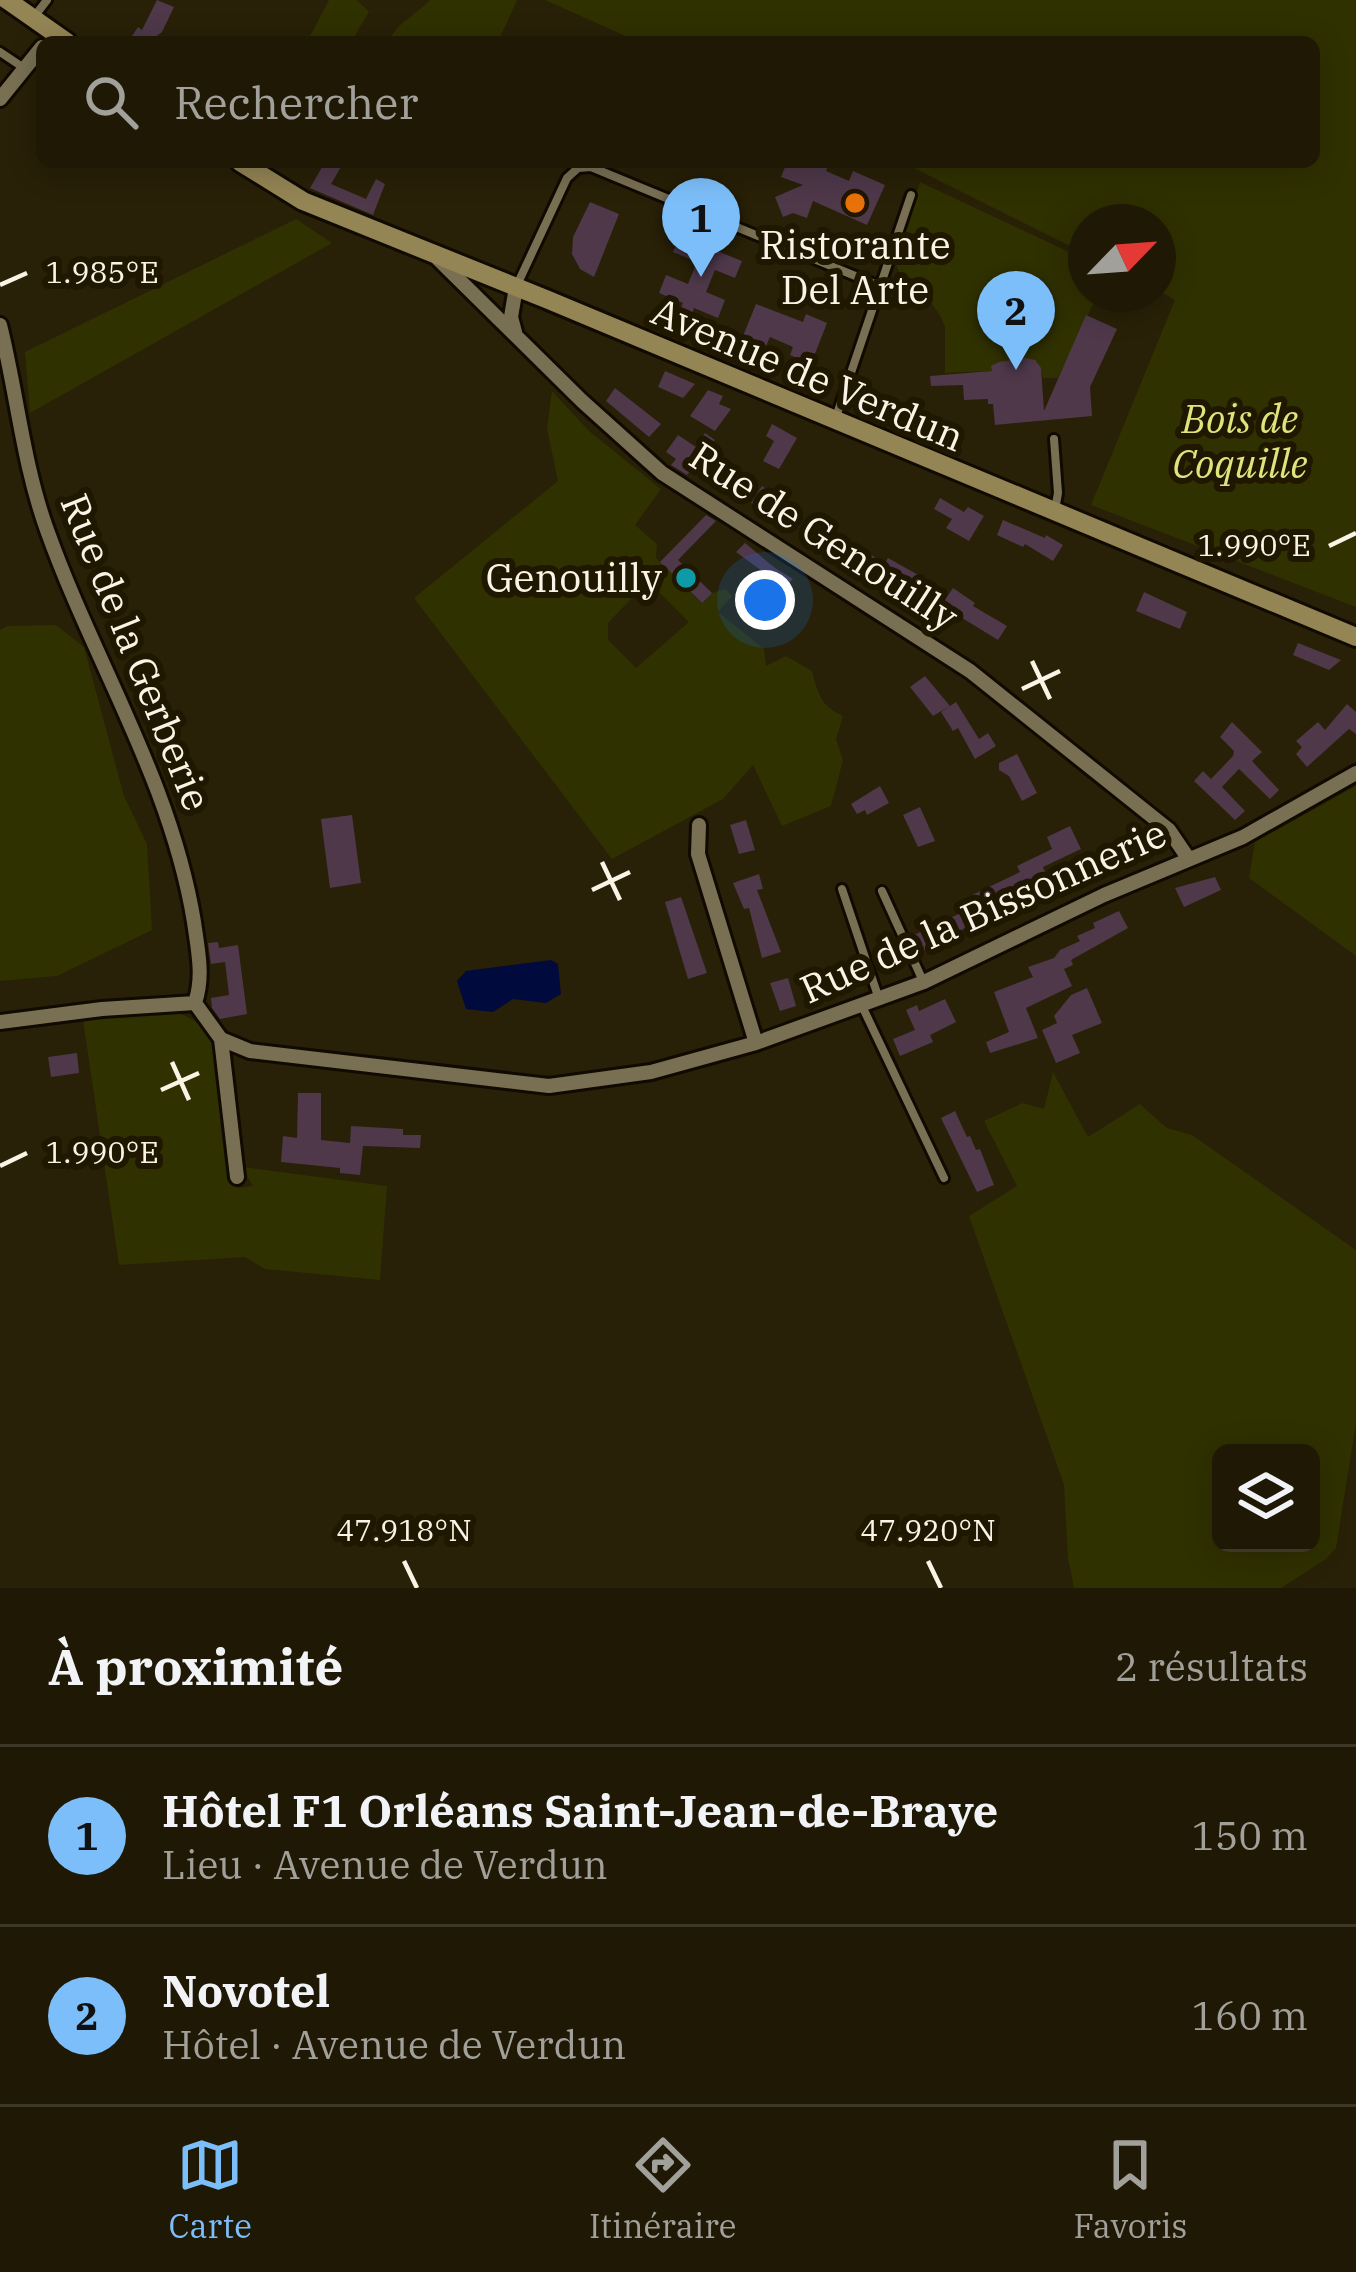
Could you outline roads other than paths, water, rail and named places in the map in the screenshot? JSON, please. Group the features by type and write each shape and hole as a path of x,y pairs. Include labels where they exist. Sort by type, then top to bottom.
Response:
{"main road":[{"path":"7,0 43,34"},
{"name":"Avenue de Verdun","path":"249,168 303,202 516,286 1356,638"}],"street":[{"path":"0,99 36,47"},
{"name":"Rue de Genouilly","path":"434,256 662,472 970,671 1168,830 1188,858"},
{"path":"502,320 496,302 516,286"},
{"path":"515,332 511,317 516,286"},
{"name":"Rue de la Gerberie","path":"0,325 29,470 47,531 160,788 182,860 200,964 201,986 195,1003"},
{"name":"Rue de la Bissonnerie","path":"221,1039 250,1051 549,1086 652,1072 756,1042 924,982 1188,858 1243,837 1356,773"},
{"path":"699,825 698,854 756,1042"},
{"path":"0,1022 195,1003 221,1039 237,1178"}],"lane":[{"path":"43,34 47,0"},
{"path":"0,52 25,68"},
{"path":"516,286 567,178 578,168"},
{"path":"596,168 882,287"},
{"path":"835,420 911,195"},
{"path":"1054,439 1058,494 1054,512"},
{"path":"842,889 880,1000"},
{"path":"882,891 924,982"},
{"path":"862,1006 944,1178"}],"place":[{"name":"Ristorante Del Arte","path":"855,203"},
{"name":"Hôtel F1 Orléans Saint-Jean-de-Braye","path":"701,277"},
{"name":"Novotel","path":"1016,370"},
{"name":"Genouilly","path":"686,578"}],"park label":[{"name":"Bois de Coquille","path":"1240,442"}]}
